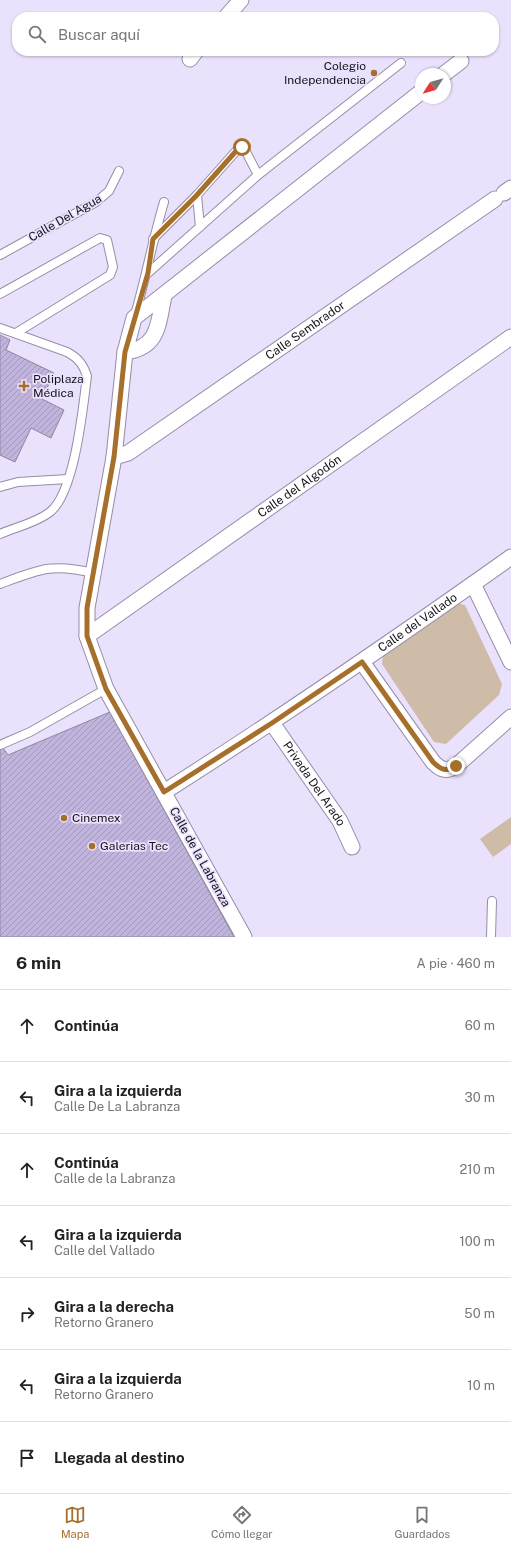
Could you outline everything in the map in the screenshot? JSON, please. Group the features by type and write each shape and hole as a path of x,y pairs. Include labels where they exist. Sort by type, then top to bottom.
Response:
{"street":[{"path":"230,12 241,0"},
{"path":"451,69 462,61"},
{"path":"134,318 164,296 415,97"},
{"name":"Calle Sembrador","path":"114,457 128,453 503,193"},
{"path":"125,352 138,350 148,345 156,330 164,296"},
{"name":"Calle de la Labranza","path":"134,318 125,352 114,457 87,608 87,636 106,689 244,937"},
{"name":"Calle del Algodón","path":"87,636 511,337"},
{"name":"Calle del Vallado","path":"164,792 272,723 362,662 511,557"},
{"path":"473,584 511,662"},
{"path":"362,662 433,762 440,769 445,771 456,766 511,717"},
{"name":"Privada Del Arado","path":"272,723 340,820 352,847"}],"lane":[{"path":"148,273 258,175 401,63"},
{"path":"153,239 196,196 240,148 244,148 258,175"},
{"name":"Calle Del Agua","path":"0,255 96,202 109,191 119,171"},
{"path":"196,196 200,227"},
{"path":"134,318 148,273 153,239 164,202"},
{"path":"0,294 100,238 107,240 113,267 110,275 16,333"},
{"path":"0,328 67,352 76,357 84,367 87,376 76,453 68,479 57,505 50,512 36,521 0,534"},
{"path":"0,487 18,482 68,479"},
{"path":"0,584 37,570 51,567 70,567 94,573"},
{"path":"0,745 30,732 106,689"},
{"path":"491,937 492,901"}],"shaded area":[{"path":"455,603 465,605 502,684 499,695 446,744 434,742 382,664 383,654"},
{"path":"511,817 511,844 493,857 480,839"}],"building":[{"name":"Poliplaza Médica","path":"0,335 10,340 6,350 54,373 42,399 64,410 51,438 31,428 15,462 0,455"},
{"name":"Galerias Tec","path":"110,712 234,937 0,937 0,750 3,748 8,755"}],"place":[{"name":"Colegio Independencia","path":"374,73"},
{"name":"Poliplaza Médica","path":"24,386"},
{"name":"Cinemex","path":"64,818"},
{"name":"Galerias Tec","path":"92,846"}],"route":[{"path":"242,147 237,150 196,196 153,239 148,273 125,352 114,457 87,608 87,636 97,666 106,689 164,792 272,723 362,662 433,762 440,769 445,771 456,766"}]}
